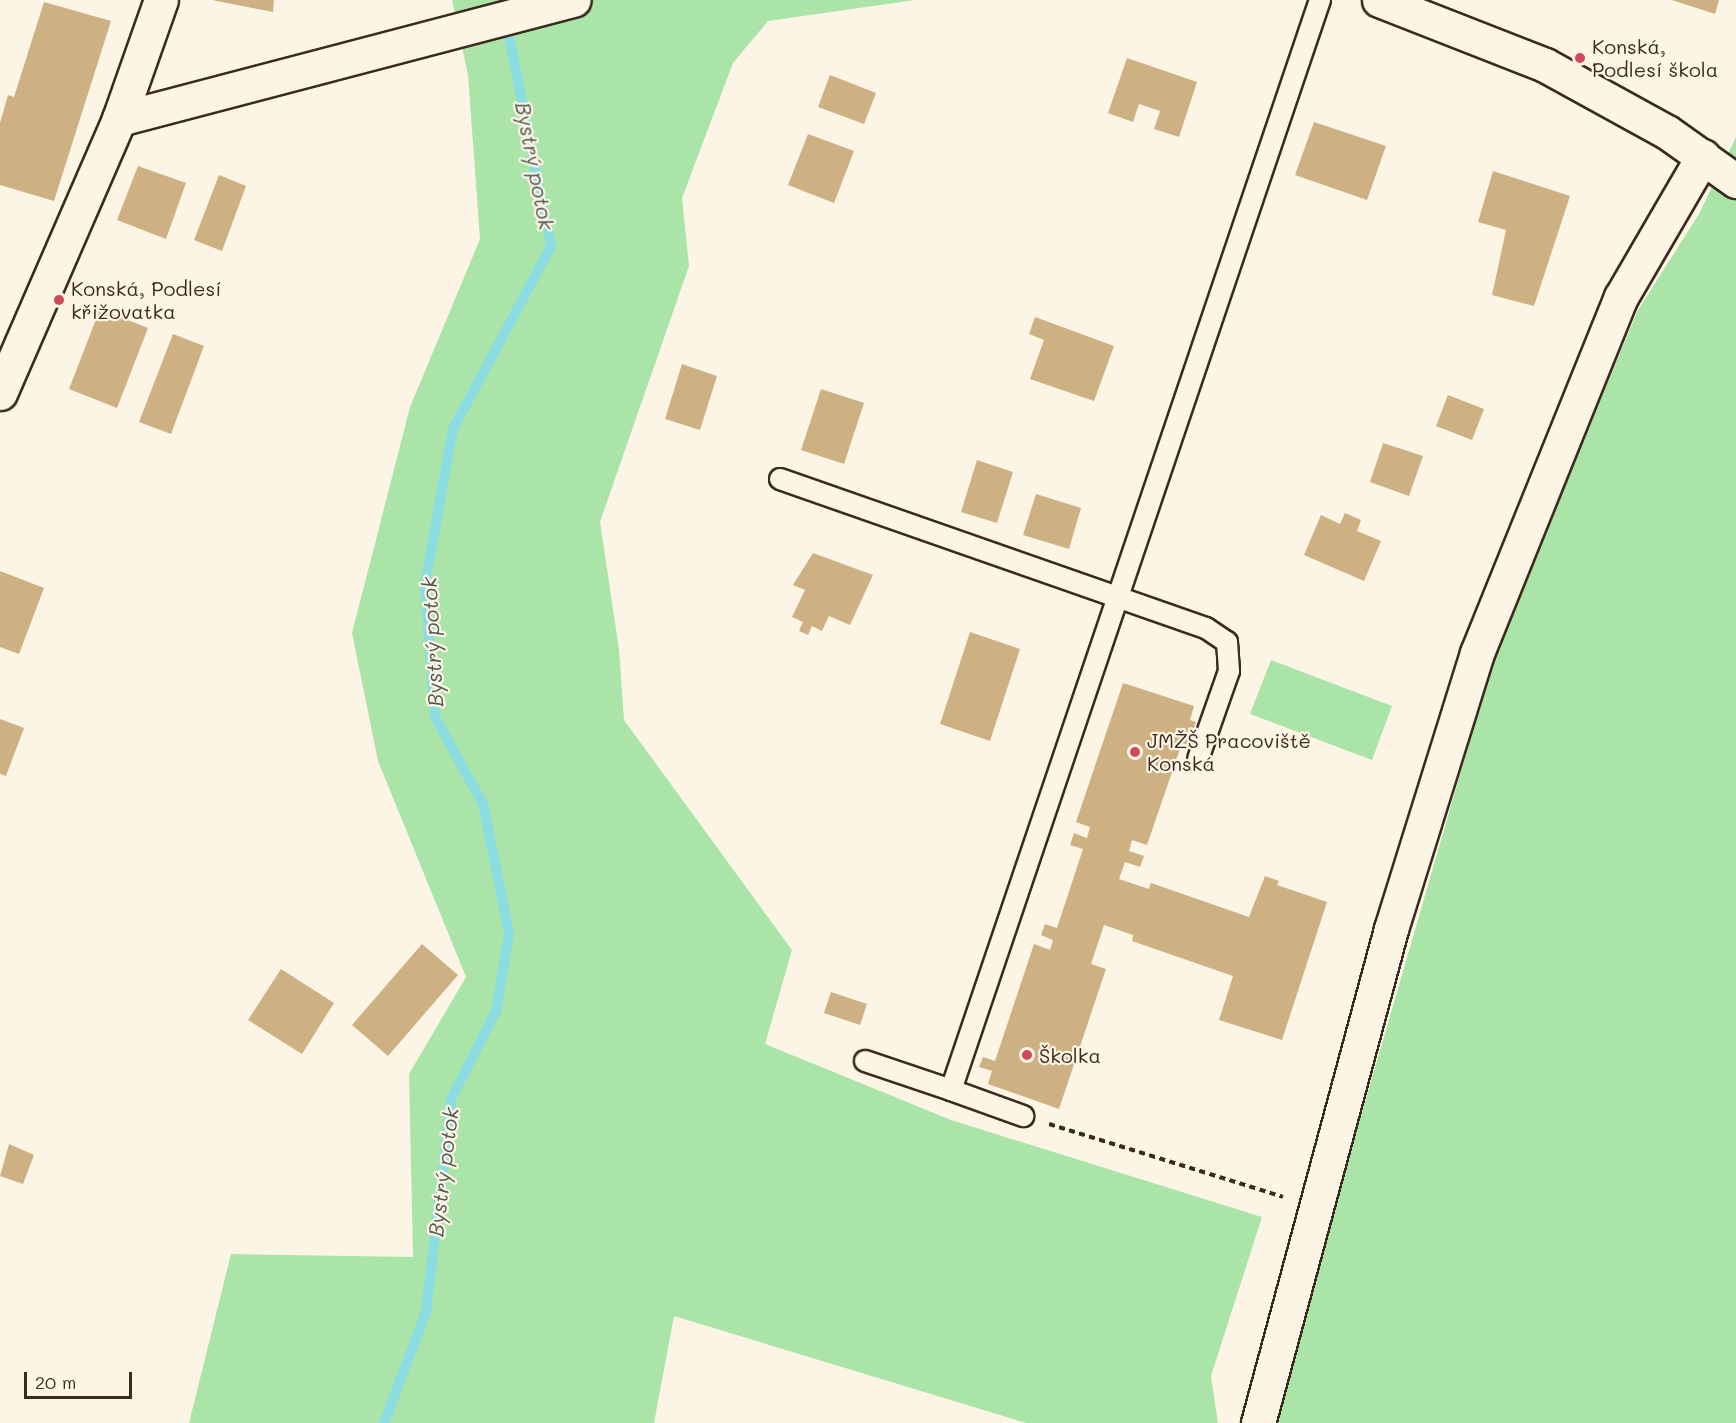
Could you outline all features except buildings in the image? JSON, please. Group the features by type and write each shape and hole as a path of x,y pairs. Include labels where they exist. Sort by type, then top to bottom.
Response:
{"street":[{"path":"0,393 119,119 161,0"},
{"path":"1379,0 1545,64 1703,156 1736,181"},
{"path":"119,119 461,33 562,3"},
{"path":"1258,1423 1319,1208 1391,928 1477,652 1621,297 1703,156"}],"lane":[{"path":"951,1090 1320,0"},
{"path":"780,479 1206,628 1227,642 1229,671 1198,759"},
{"path":"866,1061 1023,1116"}],"path":[{"path":"1023,1116 1319,1208"}],"green space":[{"path":"452,0 915,0 768,21 733,63 682,198 689,266 600,522 619,649 624,720 792,950 765,1044 951,1120 1262,1217 1211,1376 1218,1423 1026,1423 674,1316 654,1423 189,1423 231,1254 413,1257 409,1074 466,977 378,761 352,633 410,407 480,239 468,75"},
{"path":"1736,137 1736,1423 1272,1423 1499,640 1638,310 1699,214"},
{"path":"1271,660 1392,706 1372,760 1250,714"}],"waterway":[{"name":"Bystrý potok","path":"384,1423 426,1312 451,1099 496,1011 509,933 483,804 435,717 425,584 453,429 551,246 502,0"}],"place":[{"name":"Konská, Podlesí škola","path":"1580,58"},
{"name":"Konská, Podlesí křižovatka","path":"59,300"},
{"name":"JMŽŠ Pracoviště Konská","path":"1135,752"},
{"name":"Školka","path":"1027,1055"}]}
